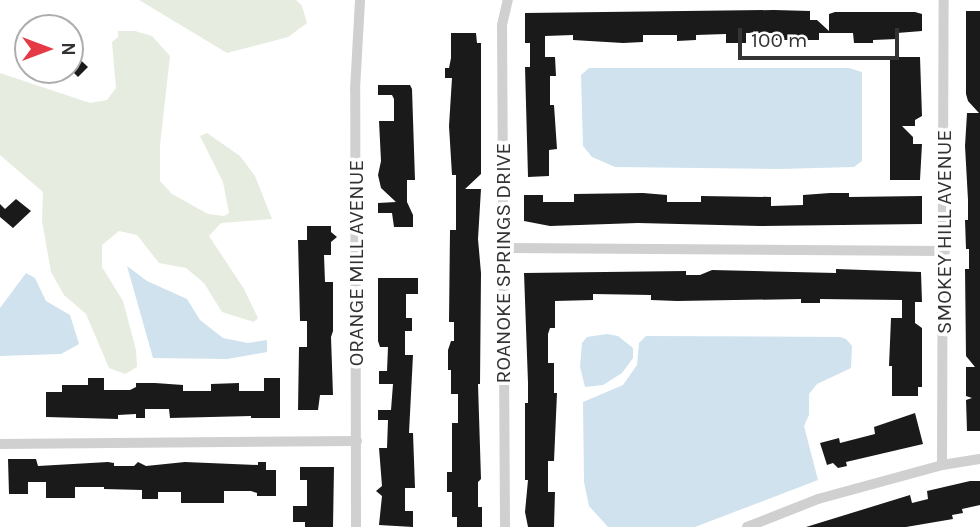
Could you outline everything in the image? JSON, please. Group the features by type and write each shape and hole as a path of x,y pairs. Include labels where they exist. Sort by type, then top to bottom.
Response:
{"street":[{"name":"ORANGE MILL AVENUE","path":"356,527 355,90 360,0"},
{"name":"ROANOKE SPRINGS DRIVE","path":"505,527 502,25 508,0"},
{"name":"SMOKEY HILL AVENUE","path":"942,464 944,0"},
{"path":"502,248 945,251"},
{"path":"0,444 356,441"},
{"path":"747,527 818,499 942,464 980,459"}],"shaded area":[{"path":"139,0 296,0 302,6 307,23 288,37 227,53"},
{"path":"118,31 135,31 152,36 170,56 160,145 160,181 172,194 208,214 224,216 229,213 223,182 200,136 207,133 240,156 255,176 272,219 221,223 209,236 244,289 258,318 254,322 222,312 204,283 186,268 159,263 137,235 119,231 102,245 102,267 123,301 136,350 137,367 125,374 109,368 86,314 64,295 51,272 42,221 43,192 0,155 0,73 14,78 14,84 33,84 90,103 107,100 116,88 112,42 118,37"}],"water":[{"path":"589,68 849,68 862,72 862,161 854,167 779,169 615,167 592,157 583,146 581,75"},
{"path":"127,266 147,281 187,299 200,320 223,338 248,343 267,340 267,352 227,359 153,358"},
{"path":"26,273 35,278 46,301 70,315 79,344 61,354 0,356 0,308"},
{"path":"607,334 618,336 633,348 633,358 622,373 603,385 585,387 580,367 582,343 587,337"},
{"path":"646,336 846,339 852,346 851,368 817,384 809,394 809,415 804,426 818,480 695,527 608,527 589,506 584,482 583,402 623,385 637,365 639,343"}],"building":[{"path":"810,11 810,20 817,20 829,31 829,14 835,12 915,12 922,14 922,31 897,33 897,39 873,40 873,43 854,43 853,33 819,33 819,40 774,40 774,33 746,33 746,43 726,43 726,34 696,35 696,40 677,41 677,35 643,35 643,42 623,43 573,40 573,35 545,36 545,57 555,57 556,76 550,76 550,105 554,105 557,149 549,150 549,176 528,177 525,67 530,67 530,43 525,43 525,13"},
{"path":"966,11 980,11 980,431 967,431 966,400 972,398 966,396 966,367 975,367 966,356 965,269 969,269 969,249 966,249 965,220 968,220 968,200 965,146 967,113 979,113 968,101 966,94"},
{"path":"451,33 476,33 477,43 481,43 481,174 465,189 481,189 478,239 481,273 478,384 481,479 478,482 478,507 482,507 482,527 457,527 457,517 452,517 452,492 447,492 447,472 452,472 452,423 458,423 458,394 451,394 451,370 448,370 448,350 451,341 454,341 454,322 449,322 450,230 456,230 456,175 452,175 449,126 452,78 445,78 445,68 449,68 451,58"},
{"path":"890,57 920,57 922,116 915,120 915,126 902,126 913,137 913,144 922,144 920,180 890,180"},
{"path":"378,85 410,85 412,89 415,180 407,180 407,202 413,215 413,227 394,227 392,213 378,213 378,203 396,202 381,188 378,175 381,161 379,121 394,121 394,99 392,95 378,95"},
{"path":"830,193 849,193 849,197 922,196 922,224 760,226 638,223 550,226 524,221 524,195 543,195 543,202 574,202 574,194 667,195 667,202 701,202 701,196 771,197 771,206 803,205 803,195"},
{"path":"16,199 31,211 13,228 0,217 0,204 5,209"},
{"path":"307,226 331,226 331,232 337,237 331,242 331,255 324,255 325,282 333,282 333,395 320,395 318,410 298,410 299,347 307,347 307,321 300,321 298,240 307,240"},
{"path":"836,269 921,272 922,302 915,302 915,323 922,328 922,387 918,387 918,396 892,396 892,366 889,366 891,318 902,318 902,300 820,299 820,303 801,303 801,299 677,301 651,300 651,295 593,294 593,300 555,301 555,328 550,328 548,334 548,363 554,363 554,393 557,393 554,461 548,461 548,492 555,492 554,527 528,527 525,512 528,480 525,480 525,403 528,403 528,383 524,273 686,271 686,275 700,275 712,270 836,273"},
{"path":"378,278 418,278 418,294 406,294 406,318 412,318 412,331 405,331 405,355 413,355 409,433 413,433 415,488 405,488 405,511 413,511 413,527 379,525 382,496 376,491 382,486 379,448 387,448 388,420 378,420 378,410 391,410 393,384 379,384 379,371 387,371 388,347 380,347 378,341"},
{"path":"88,378 104,378 104,390 130,390 136,387 136,383 155,383 183,385 183,391 211,391 211,384 239,383 239,391 264,391 264,378 280,378 280,418 170,418 169,409 145,409 145,418 136,418 136,414 118,415 118,419 46,417 46,392 62,392 62,385 88,385"},
{"path":"915,413 923,444 846,462 847,466 838,468 833,463 827,465 820,443 839,438 840,443 875,434 874,427"},
{"path":"8,459 36,459 38,466 108,462 114,463 114,466 134,466 138,462 146,466 185,462 258,465 258,462 266,462 266,470 276,470 276,496 257,496 257,493 251,491 224,491 224,503 181,503 181,492 158,492 158,499 142,499 142,490 75,487 75,498 46,498 46,482 28,482 28,494 9,494"},
{"path":"300,467 334,467 333,527 305,527 305,522 293,522 293,506 307,506 307,480 300,480"},
{"path":"980,481 980,505 962,509 963,513 952,515 953,519 906,527 806,527 910,495 912,503 928,499 927,491"}]}
